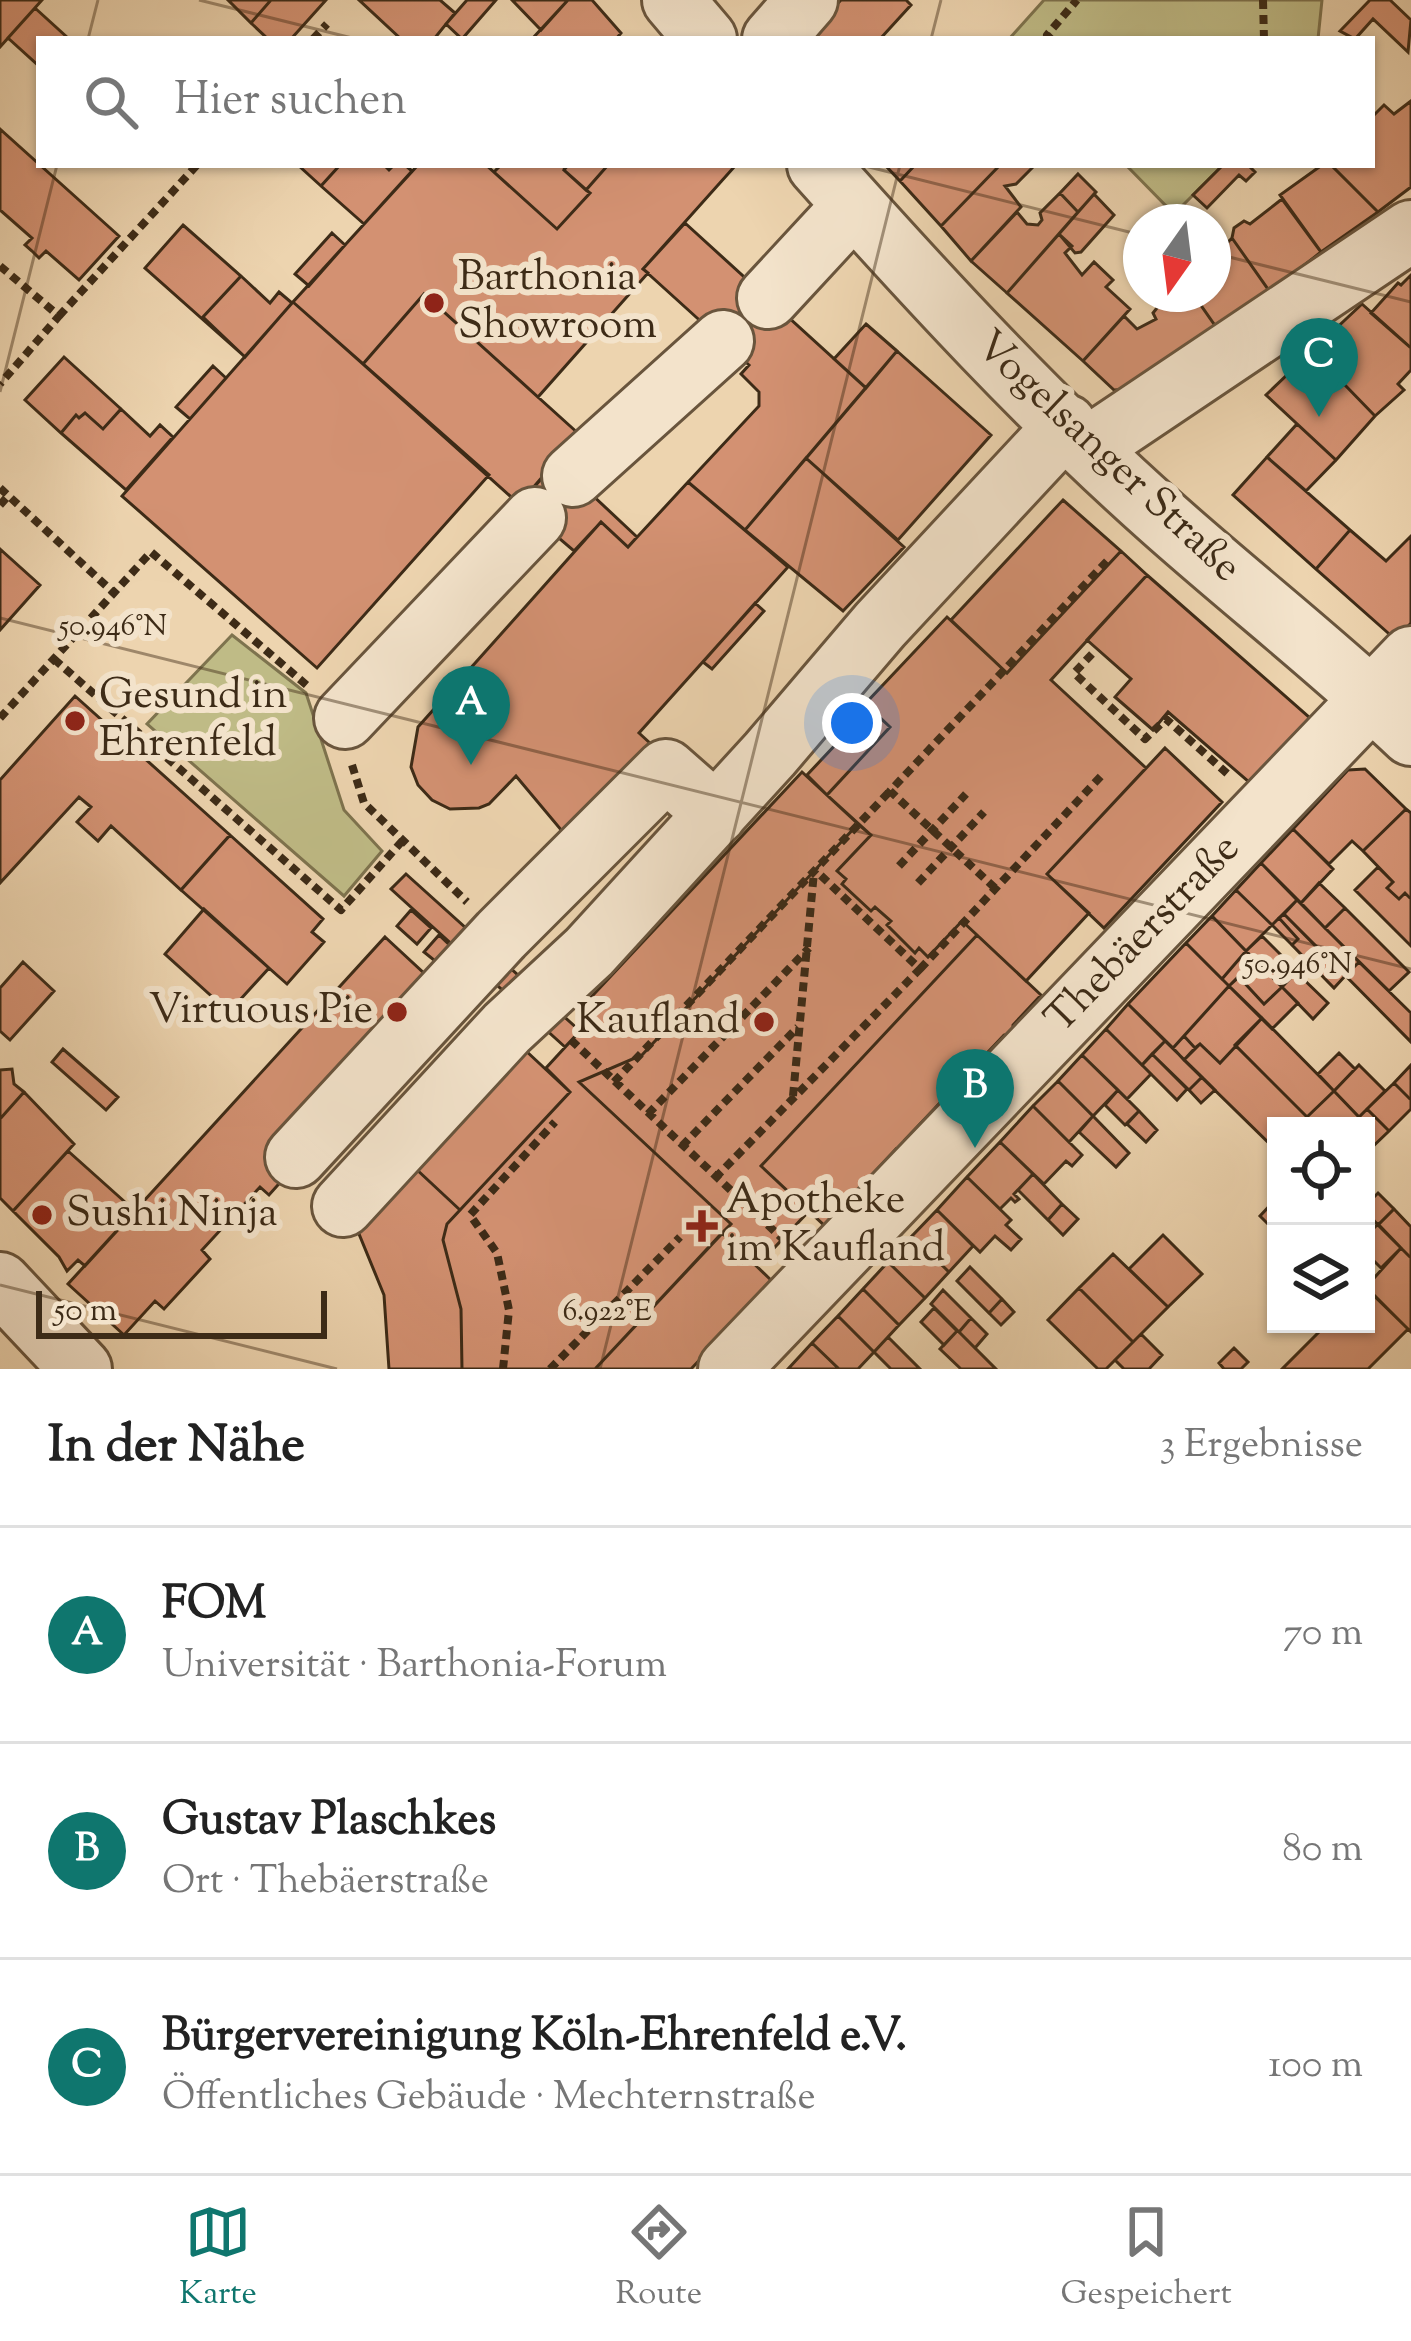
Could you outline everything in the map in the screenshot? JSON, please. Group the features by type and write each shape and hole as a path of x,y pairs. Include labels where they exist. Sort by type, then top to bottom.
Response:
{"street":[{"path":"673,0 703,36"},
{"path":"776,36 807,0"},
{"path":"767,298 836,185"},
{"name":"Vogelsanger Straße","path":"836,185 983,345 1164,520 1398,697"},
{"path":"343,1206 507,1028 589,952 880,625 1077,436 1411,231"},
{"path":"345,718 554,497 723,341"},
{"name":"Thebäerstraße","path":"729,1369 1398,697"},
{"path":"296,1157 501,935 666,770 716,814"},
{"path":"0,1283 81,1369"}],"path":[{"path":"1048,36 1077,0"},
{"path":"1263,0 1264,36"},
{"path":"316,36 327,24"},
{"path":"0,384 194,168"},
{"path":"0,266 58,316"},
{"path":"0,488 114,593"},
{"path":"0,505 8,496"},
{"path":"0,718 152,552 345,718 348,752 364,802 501,935"},
{"path":"614,1082 1108,560"},
{"path":"1092,654 1074,673 1145,739 1166,719 1233,779"},
{"path":"55,658 341,910 403,840"},
{"path":"716,1178 1103,774"},
{"path":"890,791 995,888"},
{"path":"899,866 966,794"},
{"path":"917,883 984,812"},
{"path":"793,1098 814,870"},
{"path":"814,870 920,969"},
{"path":"648,1114 809,948"},
{"path":"682,1146 801,1025"},
{"path":"571,1040 819,1274"},
{"path":"503,1369 509,1310 497,1253 470,1215 555,1122"},
{"path":"550,1369 680,1237"}],"shaded area":[{"path":"1044,0 1322,0 1318,36 1012,36"},
{"path":"1129,168 1220,168 1184,204 1164,204"},
{"path":"232,635 306,693 344,810 382,851 344,896 147,724"}],"building":[{"path":"0,0 42,0 0,47"},
{"path":"228,0 271,0 251,23"},
{"path":"271,0 326,0 294,36 265,36 251,23"},
{"path":"359,0 440,0 455,13 436,36 398,36"},
{"path":"467,0 496,0 465,36 446,24"},
{"path":"512,0 568,0 541,30"},
{"path":"568,0 592,0 621,33 618,36 535,36"},
{"path":"841,0 906,0 911,5 883,36 807,36"},
{"path":"1370,0 1390,0 1411,20 1408,52 1373,19 1358,36 1340,31"},
{"path":"35,8 66,36 36,36 36,63 8,38"},
{"path":"1411,101 1411,187 1378,212 1334,168 1375,168 1375,114 1384,105 1394,114"},
{"path":"0,129 36,161 36,168 43,168 119,236 79,280 46,251 39,258 25,245 32,238 0,210"},
{"path":"301,168 337,168 321,186"},
{"path":"337,168 412,171 364,224 321,186"},
{"path":"415,168 489,168 557,229 605,168 733,168 538,397 424,294 363,364 293,302"},
{"path":"498,168 564,168 590,193 557,229 494,172"},
{"path":"566,168 605,168 586,190"},
{"path":"888,168 912,168 900,181"},
{"path":"912,168 997,168 941,226 900,181"},
{"path":"997,168 1032,168 1016,184 1005,186 1021,207 971,261 941,226"},
{"path":"1220,168 1255,172 1246,181 1239,175 1211,204 1203,204 1193,195"},
{"path":"1318,168 1334,168 1378,212 1321,252 1280,195"},
{"path":"1078,174 1096,192 1078,212 1060,193"},
{"path":"1060,193 1078,212 1007,293 971,261 1017,212 1027,224 1038,225 1040,213"},
{"path":"1094,194 1114,215 1075,253 1059,234"},
{"path":"1282,199 1321,252 1270,292 1232,238 1234,228 1244,221 1250,224"},
{"path":"685,223 866,388 745,530 688,482 759,406 759,392 741,374 749,365 643,269"},
{"path":"183,225 241,276 203,317 245,357 145,268"},
{"path":"332,233 345,245 309,286 295,274"},
{"path":"1059,234 1072,246 1065,253 1082,275 1094,262 1113,280 1106,287 1127,312 1083,361 1007,293"},
{"path":"1231,239 1270,292 1216,327 1206,312 1231,312"},
{"path":"1411,275 1411,348 1371,313"},
{"path":"241,276 270,303 279,292 292,303 245,357 203,317"},
{"path":"424,294 580,435 519,504 363,364"},
{"path":"293,302 489,475 317,668 122,496"},
{"path":"1362,304 1411,348 1411,370 1398,384 1404,390 1375,416 1312,351"},
{"path":"1206,312 1216,327 1133,389 1114,390 1083,361 1124,316 1137,329 1156,319 1153,313"},
{"path":"866,324 897,351 866,388 834,359"},
{"path":"897,351 991,435 898,540 806,458"},
{"path":"1312,351 1375,416 1336,460 1266,395"},
{"path":"64,357 121,409 103,429 85,413 76,415 61,433 25,400"},
{"path":"213,366 226,378 190,419 176,407"},
{"path":"121,409 150,436 160,425 173,437 126,490 61,433 76,415 85,413 103,429"},
{"path":"1297,424 1336,460 1306,491 1267,457"},
{"path":"1267,457 1350,530 1316,569 1233,495"},
{"path":"806,458 904,547 843,611 745,530"},
{"path":"556,461 637,537 628,547 601,522 574,551 519,504"},
{"path":"688,482 788,567 639,733 664,756 567,837 516,776 479,808 450,809 432,800 418,785 411,767 418,727 601,522 628,547"},
{"path":"1063,500 1121,551 1007,673 951,620"},
{"path":"1350,530 1386,561 1411,536 1411,623 1396,640 1316,569"},
{"path":"0,549 40,585 0,630"},
{"path":"1121,551 1147,575 1051,680 1146,768 1047,874 1089,913 1026,981 962,921 928,957 919,948 915,953 887,925 891,921 875,907 871,911 842,884 846,879 837,871 871,835 827,795 890,727 865,704 947,617 1007,673"},
{"path":"1147,575 1317,724 1257,789 1168,712 1153,730 1115,697 1131,679 1087,640"},
{"path":"755,603 764,611 712,669 703,662"},
{"path":"75,696 230,835 181,890 111,826 98,841 77,822 91,807 79,797 0,883 0,780"},
{"path":"870,708 890,727 827,795 807,775"},
{"path":"1165,748 1222,802 1104,928 1047,874"},
{"path":"1365,769 1406,809 1363,851 1352,841 1329,864 1293,829 1348,770"},
{"path":"802,772 858,824 642,1055 579,1082 731,1224 595,1369 462,1369 461,1309 443,1240 447,1224 570,1092 546,1068 591,1019 580,1009"},
{"path":"1406,809 1411,813 1411,899 1405,893 1399,899 1387,888 1393,882 1363,851"},
{"path":"858,824 871,835 837,871 846,879 842,884 871,911 875,907 891,921 887,925 915,953 919,948 928,957 962,921 977,935 761,1166 809,1211 757,1266 722,1233 731,1224 579,1082 642,1055"},
{"path":"1293,829 1333,869 1301,903 1261,863"},
{"path":"230,835 323,919 312,932 324,942 287,984 181,890"},
{"path":"1261,863 1297,900 1272,925 1236,890"},
{"path":"1378,867 1393,882 1387,888 1399,899 1405,893 1411,899 1411,946 1355,890"},
{"path":"406,874 580,1031 565,1047 391,889"},
{"path":"1319,883 1345,908 1325,928 1301,903"},
{"path":"1236,890 1272,925 1246,951 1212,916"},
{"path":"1297,900 1346,949 1332,962 1284,914"},
{"path":"1345,908 1409,972 1389,991 1325,928"},
{"path":"204,909 269,968 229,1012 165,954"},
{"path":"411,910 431,928 417,944 397,926"},
{"path":"1284,914 1345,976 1334,988 1292,945 1298,939 1279,918"},
{"path":"1212,916 1246,951 1222,979 1186,943"},
{"path":"1279,918 1298,939 1292,945 1272,925"},
{"path":"439,935 459,954 445,969 424,952"},
{"path":"977,935 1041,995 1013,1025 1013,1033 1004,1035 825,1226 761,1166"},
{"path":"1262,936 1297,971 1282,987 1246,951"},
{"path":"385,937 441,989 269,1195 260,1187 202,1250 210,1259 164,1309 155,1301 124,1335 68,1284"},
{"path":"1186,943 1229,986 1173,1048 1128,1004"},
{"path":"1346,949 1359,962 1348,973 1335,960"},
{"path":"1246,951 1255,960 1229,986 1222,979"},
{"path":"1255,960 1282,987 1264,1004 1239,977"},
{"path":"23,962 54,991 10,1040 0,1031 0,988"},
{"path":"1332,962 1348,973 1359,962 1411,1013 1411,1042"},
{"path":"1296,972 1328,1003 1313,1019 1282,987"},
{"path":"1239,977 1264,1004 1282,987 1298,1003 1272,1029 1229,986"},
{"path":"1229,986 1262,1018 1220,1063 1184,1036"},
{"path":"1128,1004 1165,1041 1142,1065 1106,1029"},
{"path":"1262,1018 1334,1091 1307,1117 1235,1045"},
{"path":"1106,1029 1151,1074 1127,1099 1082,1055"},
{"path":"1184,1036 1195,1048 1184,1060 1173,1048"},
{"path":"1165,1041 1202,1077 1189,1090 1152,1054"},
{"path":"1200,1044 1220,1063 1236,1046 1307,1117 1267,1117 1267,1141 1184,1060"},
{"path":"63,1049 118,1097 106,1110 52,1062"},
{"path":"525,1050 570,1092 460,1210 415,1168"},
{"path":"1339,1053 1355,1069 1334,1091 1318,1074"},
{"path":"1152,1054 1187,1089 1177,1100 1142,1065"},
{"path":"1082,1055 1118,1090 1093,1116 1058,1081"},
{"path":"1359,1065 1385,1091 1359,1117 1334,1091"},
{"path":"1411,1065 1411,1100 1394,1083"},
{"path":"12,1069 14,1084 24,1092 0,1119 0,1070"},
{"path":"1202,1077 1215,1090 1201,1103 1189,1090"},
{"path":"1058,1081 1093,1116 1069,1142 1033,1106"},
{"path":"1394,1083 1411,1100 1411,1109 1389,1131 1367,1109"},
{"path":"1118,1090 1139,1111 1125,1125 1105,1105"},
{"path":"1334,1091 1359,1117 1307,1117"},
{"path":"24,1092 74,1144 13,1211 0,1198 0,1119"},
{"path":"1033,1106 1082,1155 1072,1166 1066,1161 1044,1184 1000,1142"},
{"path":"1139,1111 1157,1130 1146,1142 1127,1124"},
{"path":"1093,1116 1129,1153 1116,1167 1079,1132"},
{"path":"1375,1117 1389,1131 1375,1144"},
{"path":"1000,1142 1033,1174 1014,1194 1019,1199 1011,1198 1000,1209 967,1177"},
{"path":"68,1151 135,1211 85,1266 78,1260 67,1271 13,1211"},
{"path":"415,1168 460,1210 447,1224 443,1240 461,1309 462,1369 389,1369 384,1295 357,1229"},
{"path":"1033,1174 1062,1204 1048,1220 1018,1190"},
{"path":"967,1177 1011,1220 1006,1225 1021,1239 1011,1250 995,1236 980,1252 937,1210"},
{"path":"1378,1193 1394,1209 1378,1225 1375,1222"},
{"path":"1062,1204 1078,1219 1063,1235 1048,1220"},
{"path":"1394,1209 1411,1227 1411,1258 1378,1225"},
{"path":"937,1210 973,1246 949,1272 912,1236"},
{"path":"1378,1224 1401,1248 1381,1268 1375,1262"},
{"path":"722,1233 772,1281 741,1316 691,1369 595,1369"},
{"path":"1163,1235 1202,1274 1168,1307 1129,1269"},
{"path":"912,1236 949,1272 925,1298 888,1262"},
{"path":"1401,1248 1411,1258 1411,1332 1375,1296 1375,1277"},
{"path":"1113,1254 1168,1307 1133,1342 1079,1288"},
{"path":"888,1262 925,1298 899,1325 863,1289"},
{"path":"970,1267 1002,1299 989,1313 957,1281"},
{"path":"1079,1288 1133,1342 1106,1369 1098,1369 1048,1320"},
{"path":"863,1289 899,1325 874,1352 838,1316"},
{"path":"943,1290 971,1318 959,1332 931,1304"},
{"path":"1375,1297 1408,1329 1368,1369 1282,1369 1318,1333 1375,1333"},
{"path":"1002,1299 1014,1312 1001,1325 989,1313"},
{"path":"934,1308 957,1331 944,1345 921,1322"},
{"path":"838,1316 874,1352 858,1369 839,1369 812,1343"},
{"path":"971,1318 987,1334 975,1348 959,1332"},
{"path":"957,1331 996,1369 961,1369 940,1349"},
{"path":"1141,1334 1162,1355 1149,1369 1124,1369 1115,1360"},
{"path":"888,1337 920,1369 891,1369 874,1352"},
{"path":"812,1343 839,1369 788,1369"},
{"path":"1234,1348 1248,1362 1241,1369 1224,1369 1219,1363"}],"place":[{"name":"Barthonia Showroom","path":"434,303"},
{"name":"Bürgervereinigung Köln-Ehrenfeld e.V.","path":"1319,417"},
{"name":"Gesund in Ehrenfeld","path":"75,721"},
{"name":"FOM","path":"471,765"},
{"name":"Virtuous Pie","path":"397,1012"},
{"name":"Kaufland","path":"764,1022"},
{"name":"Gustav Plaschkes","path":"975,1148"},
{"name":"Sushi Ninja","path":"42,1215"},
{"name":"Apotheke im Kaufland","path":"702,1226"}]}
